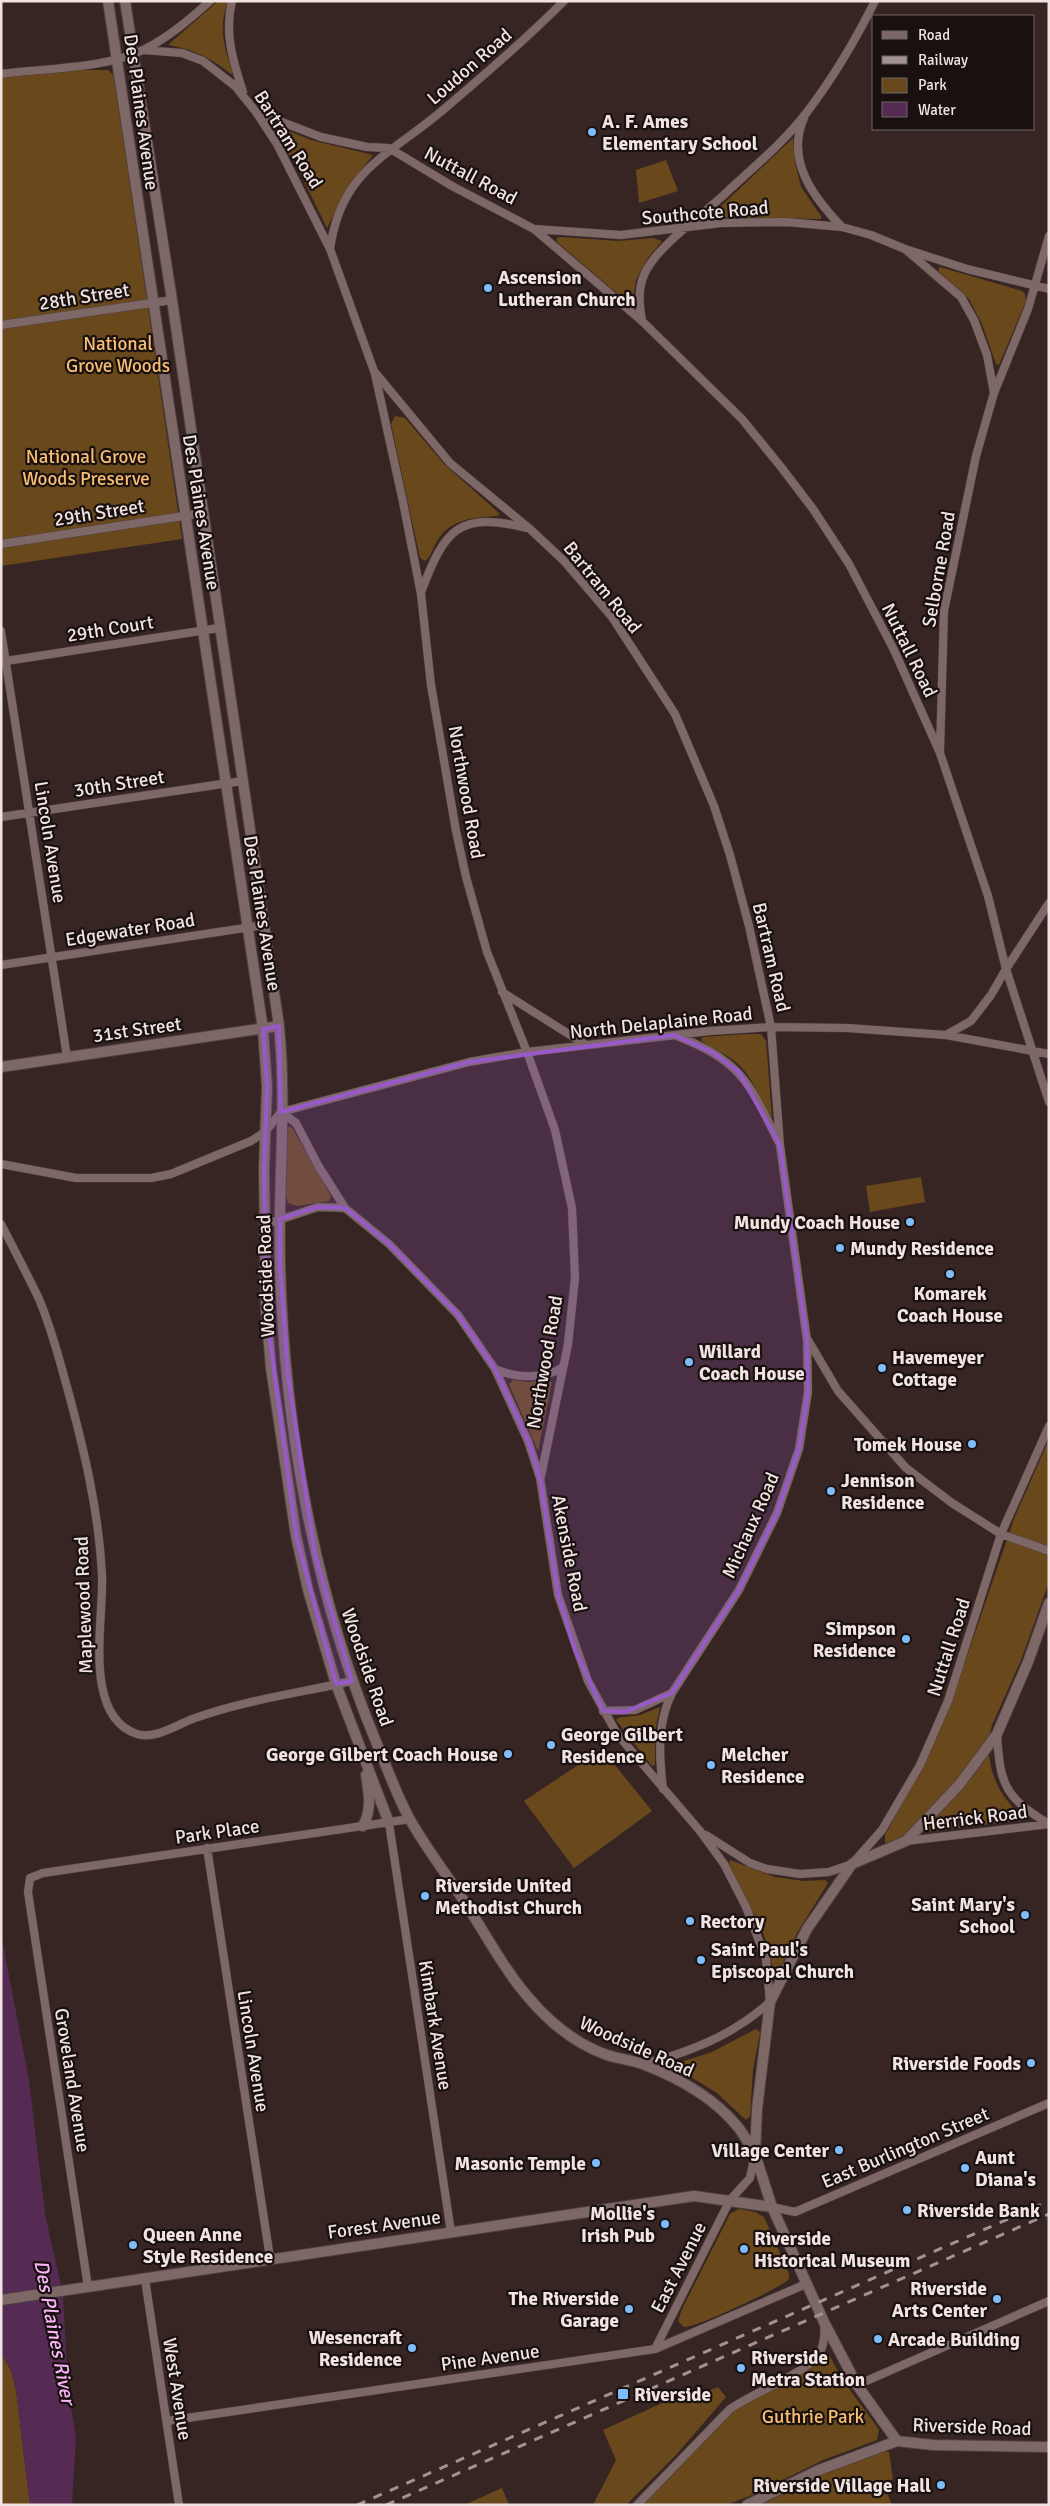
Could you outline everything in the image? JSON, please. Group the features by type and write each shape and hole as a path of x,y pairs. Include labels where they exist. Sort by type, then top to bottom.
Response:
{"street":[{"name":"Des Plaines Avenue","path":"108,1 263,1029"},
{"name":"Des Plaines Avenue","path":"125,1 172,300 202,514 279,1026"},
{"path":"1,74 88,65 144,50 177,29 210,1"},
{"path":"232,1 228,15 229,38 245,98"},
{"name":"Loudon Road","path":"389,148 428,122 508,55 564,1"},
{"path":"642,321 639,294 646,271 655,256 764,158 807,112 862,27 876,1"},
{"name":"Bartram Road","path":"144,50 170,51 192,56 222,74 245,98 277,144 330,249 374,371 450,463 530,529 564,561 612,617 675,714 714,806 730,855 749,926 771,1027"},
{"name":"Nuttall Road","path":"256,112 321,137 367,147 389,148 452,186 534,229 642,321 742,419 813,509 853,572 894,650 940,753 988,896 1006,969 1033,1052"},
{"path":"807,112 799,134 802,173 816,199 842,227"},
{"name":"Bartram Road","path":"330,249 333,230 348,194 372,164 389,148"},
{"name":"Southcote Road","path":"534,229 580,234 621,235 665,231 691,225 786,222 842,227 871,235 905,249 1049,289"},
{"name":"Selborne Road","path":"940,753 944,611 976,456 994,394 1028,309 1033,286 1049,236"},
{"name":"Selborne Road","path":"905,249 961,297 974,320 987,355 994,394"},
{"name":"28th Street","path":"1,325 172,300"},
{"name":"Northwood Road","path":"374,371 402,493 421,594 431,685 456,831 487,952 527,1052 555,1130 572,1208 575,1278 568,1344 540,1478"},
{"name":"29th Street","path":"1,544 202,514"},
{"name":"Northwood Road","path":"421,594 441,546 466,524 483,522 509,524 530,529"},
{"name":"29th Court","path":"6,661 219,628"},
{"name":"Lincoln Avenue","path":"1,631 67,1057"},
{"name":"30th Street","path":"1,817 242,781"},
{"path":"946,1035 971,1020 991,995 1049,903"},
{"name":"Edgewater Road","path":"1,965 264,925"},
{"path":"502,992 586,1045"},
{"name":"31st Street","path":"1,1067 279,1026"},
{"name":"Woodside Road","path":"279,1026 283,1087 280,1219 284,1327 295,1432 315,1554 352,1681 410,1819 532,2003 574,2039 608,2055 643,2064 687,2085 720,2109 740,2129 755,2154"},
{"name":"North Delaplaine Road","path":"281,1112 469,1062 527,1052 586,1045 771,1027 847,1028 946,1035 993,1042 1049,1054"},
{"name":"Michaux Road","path":"664,1790 660,1766 660,1735 665,1706 739,1590 778,1513 799,1449 808,1392 807,1340 780,1145 771,1027"},
{"name":"Woodside Road","path":"263,1029 267,1087 264,1225 265,1280 271,1368 296,1536 308,1590 336,1684 389,1823"},
{"name":"Michaux Road","path":"674,1035 712,1052 738,1072 751,1087 780,1145"},
{"path":"1033,1052 1049,1102"},
{"path":"1,1164 76,1178 151,1178 171,1174 194,1166 251,1141 265,1132 281,1112"},
{"name":"Akenside Road","path":"281,1112 296,1123 319,1167 345,1208 389,1244 458,1315 495,1369 528,1440 540,1478 558,1595 578,1658 603,1711 617,1734 700,1831 724,1864 746,1907 766,1959 770,2002"},
{"path":"264,1225 318,1207 345,1208"},
{"name":"Maplewood Road","path":"1,1224 39,1300 50,1329 79,1433 93,1495 100,1552 102,1578 99,1639 102,1684 114,1719 130,1731 140,1735 151,1735 210,1712 352,1681"},
{"path":"807,1340 838,1391 906,1468 952,1503 1001,1534 1049,1551"},
{"path":"495,1369 510,1374 527,1376 548,1373 562,1366"},
{"name":"Nuttall Road","path":"852,1864 882,1830 920,1765 948,1701 1001,1534 1049,1426"},
{"path":"755,2154 757,2109 770,2002 807,1928 852,1864 906,1841 959,1785 997,1734 1028,1662 1049,1603"},
{"path":"603,1711 635,1710 672,1693"},
{"path":"997,1734 999,1767 1008,1792 1025,1810 1049,1824"},
{"path":"363,1826 370,1802 364,1759"},
{"name":"Park Place","path":"30,1878 38,1874 410,1819"},
{"name":"Kimbark Avenue","path":"389,1823 451,2232"},
{"name":"Herrick Road","path":"906,1841 1049,1824"},
{"name":"Akenside Road","path":"700,1831 736,1856 768,1869 784,1873 816,1874 852,1864"},
{"name":"Lincoln Avenue","path":"207,1848 270,2258"},
{"name":"Groveland Avenue","path":"30,1878 28,1892 88,2288"},
{"path":"643,2064 693,2050 716,2040 753,2018 770,2002"},
{"name":"East Burlington Street","path":"772,2207 795,2212 1049,2103"},
{"name":"East Avenue","path":"655,2349 730,2200 750,2178 755,2154"},
{"name":"Riverside Road","path":"755,2154 772,2207 824,2322 857,2385 898,2441 933,2444 1047,2446"},
{"name":"Forest Avenue","path":"1,2300 88,2288 270,2258 694,2196 772,2207"},
{"name":"West Avenue","path":"145,2278 179,2505"},
{"name":"Pine Avenue","path":"167,2421 655,2349 806,2284"},
{"path":"857,2385 1049,2300"},
{"path":"637,2505 730,2409 816,2359 821,2351 824,2322"},
{"path":"747,2505 819,2470 898,2441"}],"highlighted area":[{"path":"279,1026 281,1112 469,1062 674,1035 712,1052 739,1072 780,1145 807,1340 808,1392 799,1449 777,1513 739,1590 672,1693 625,1712 603,1711 575,1650 558,1595 540,1478 528,1441 495,1369 458,1315 389,1244 345,1208 318,1207 280,1219 280,1264 288,1375 315,1554 352,1681 336,1684 296,1536 266,1310 264,1168 267,1087 263,1029"}],"green space":[{"path":"218,1 228,1 223,20 223,37 233,73 231,74 201,55 168,45"},
{"name":"National Grove Woods Preserve","path":"72,70 108,70 114,76 182,539 1,566 1,78"},
{"path":"276,126 311,140 373,155 347,189 327,228 298,169 274,130"},
{"path":"793,138 795,163 801,187 821,216 821,219 713,217 717,210"},
{"path":"666,160 678,191 639,203 636,170"},
{"path":"557,238 618,241 653,238 662,241 648,258 636,280 632,306 557,242"},
{"path":"940,267 1022,291 1025,294 1026,301 999,365 996,364 982,324 969,299 938,271"},
{"path":"395,416 405,418 444,464 500,514 463,521 449,528 437,541 425,561 420,558 391,424"},
{"path":"761,1034 766,1041 772,1118 743,1069 733,1060 701,1040 703,1037"},
{"path":"290,1126 331,1196 329,1201 297,1206 288,1203 286,1196 287,1128"},
{"path":"921,1177 925,1202 870,1212 866,1186"},
{"path":"549,1379 552,1383 538,1451 509,1384 513,1380 528,1382"},
{"path":"1049,1439 1049,1582 1021,1660 992,1725 989,1738 990,1764 999,1788 1006,1799 1025,1820 916,1833 885,1843 885,1835 929,1755 952,1700 1014,1519"},
{"path":"660,1707 655,1731 655,1765 652,1766 616,1720 618,1718 640,1715"},
{"path":"602,1749 652,1811 574,1868 524,1801"},
{"path":"730,1860 775,1877 804,1881 825,1880 828,1883 797,1933 777,1976 774,1973 764,1935 729,1864"},
{"path":"756,2029 760,2032 753,2070 750,2116 746,2120 717,2093 675,2067 678,2063 712,2052"},
{"path":"739,2209 755,2212 764,2217 789,2274 789,2279 738,2307 684,2327 678,2321 682,2309 730,2214"},
{"path":"1,2354 11,2370 16,2390 30,2505 1,2505"},
{"name":"Guthrie Park","path":"825,2355 830,2356 847,2385 879,2430 877,2440 823,2460 752,2495 726,2505 642,2505 726,2418 745,2401 812,2367"},
{"path":"718,2387 726,2397 676,2455 626,2505 593,2505 616,2460 603,2430 693,2389 696,2396"},
{"path":"885,2451 889,2452 893,2479 883,2484 892,2505 761,2505 819,2475"},
{"path":"502,2488 509,2505 464,2505"}],"water":[{"name":"Des Plaines River","path":"1,1934 29,2080 45,2214 63,2295 68,2391 76,2436 72,2505 30,2505 16,2390 11,2370 1,2354"}],"railway":[{"path":"357,2505 1049,2201"},
{"path":"386,2505 1049,2214"}],"place":[{"name":"A. F. Ames Elementary School","path":"592,132"},
{"name":"Ascension Lutheran Church","path":"488,288"},
{"name":"Mundy Coach House","path":"910,1222"},
{"name":"Mundy Residence","path":"840,1248"},
{"name":"Komarek Coach House","path":"950,1274"},
{"name":"Willard Coach House","path":"689,1362"},
{"name":"Havemeyer Cottage","path":"882,1368"},
{"name":"Tomek House","path":"972,1444"},
{"name":"Jennison Residence","path":"831,1491"},
{"name":"Simpson Residence","path":"906,1639"},
{"name":"George Gilbert Residence","path":"551,1745"},
{"name":"George Gilbert Coach House","path":"508,1754"},
{"name":"Melcher Residence","path":"711,1765"},
{"name":"Riverside United Methodist Church","path":"425,1896"},
{"name":"Saint Mary's School","path":"1025,1915"},
{"name":"Rectory","path":"690,1921"},
{"name":"Saint Paul's Episcopal Church","path":"701,1960"},
{"name":"Riverside Foods","path":"1031,2063"},
{"name":"Village Center","path":"839,2150"},
{"name":"Masonic Temple","path":"596,2163"},
{"name":"Aunt Diana's","path":"965,2168"},
{"name":"Riverside Bank","path":"907,2210"},
{"name":"Mollie's Irish Pub","path":"665,2224"},
{"name":"Queen Anne Style Residence","path":"133,2245"},
{"name":"Riverside Historical Museum","path":"744,2249"},
{"name":"Riverside Arts Center","path":"997,2299"},
{"name":"The Riverside Garage","path":"629,2309"},
{"name":"Arcade Building","path":"878,2339"},
{"name":"Wesencraft Residence","path":"412,2348"},
{"name":"Riverside Metra Station","path":"741,2368"},
{"name":"Riverside","path":"623,2394"},
{"name":"Riverside Village Hall","path":"941,2485"}],"park label":[{"name":"National Grove Woods","path":"118,354"}]}
